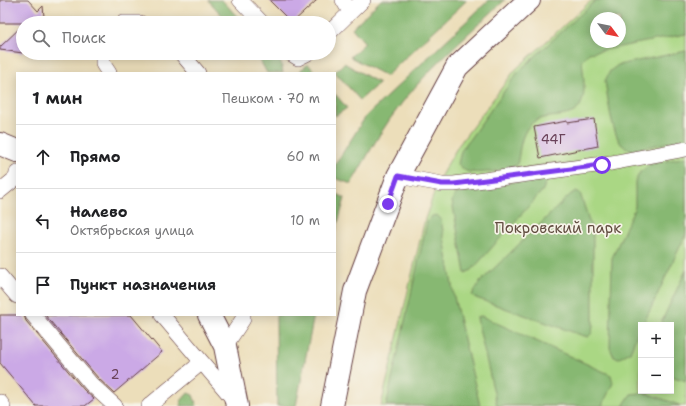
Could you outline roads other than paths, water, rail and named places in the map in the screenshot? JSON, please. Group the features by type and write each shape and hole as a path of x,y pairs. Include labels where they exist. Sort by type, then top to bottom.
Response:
{"main road":[{"path":"332,406 355,291 398,176 457,67 529,0"},
{"path":"0,144 16,151"},
{"path":"210,316 225,346 237,405"}],"lane":[{"path":"240,0 255,16"},
{"path":"336,22 347,6 364,0"},
{"path":"103,60 103,64 108,72"},
{"path":"187,60 197,72"},
{"path":"398,176 442,184 454,184 611,164 686,148"},
{"path":"0,191 16,178"},
{"path":"0,276 16,295"},
{"path":"34,316 91,384 115,406"},
{"path":"163,316 220,381 237,405"},
{"path":"225,346 243,319 243,316"},
{"path":"150,406 196,367 200,360"},
{"path":"0,402 3,406"}],"park label":[{"name":"Покровский парк","path":"558,228"}]}
